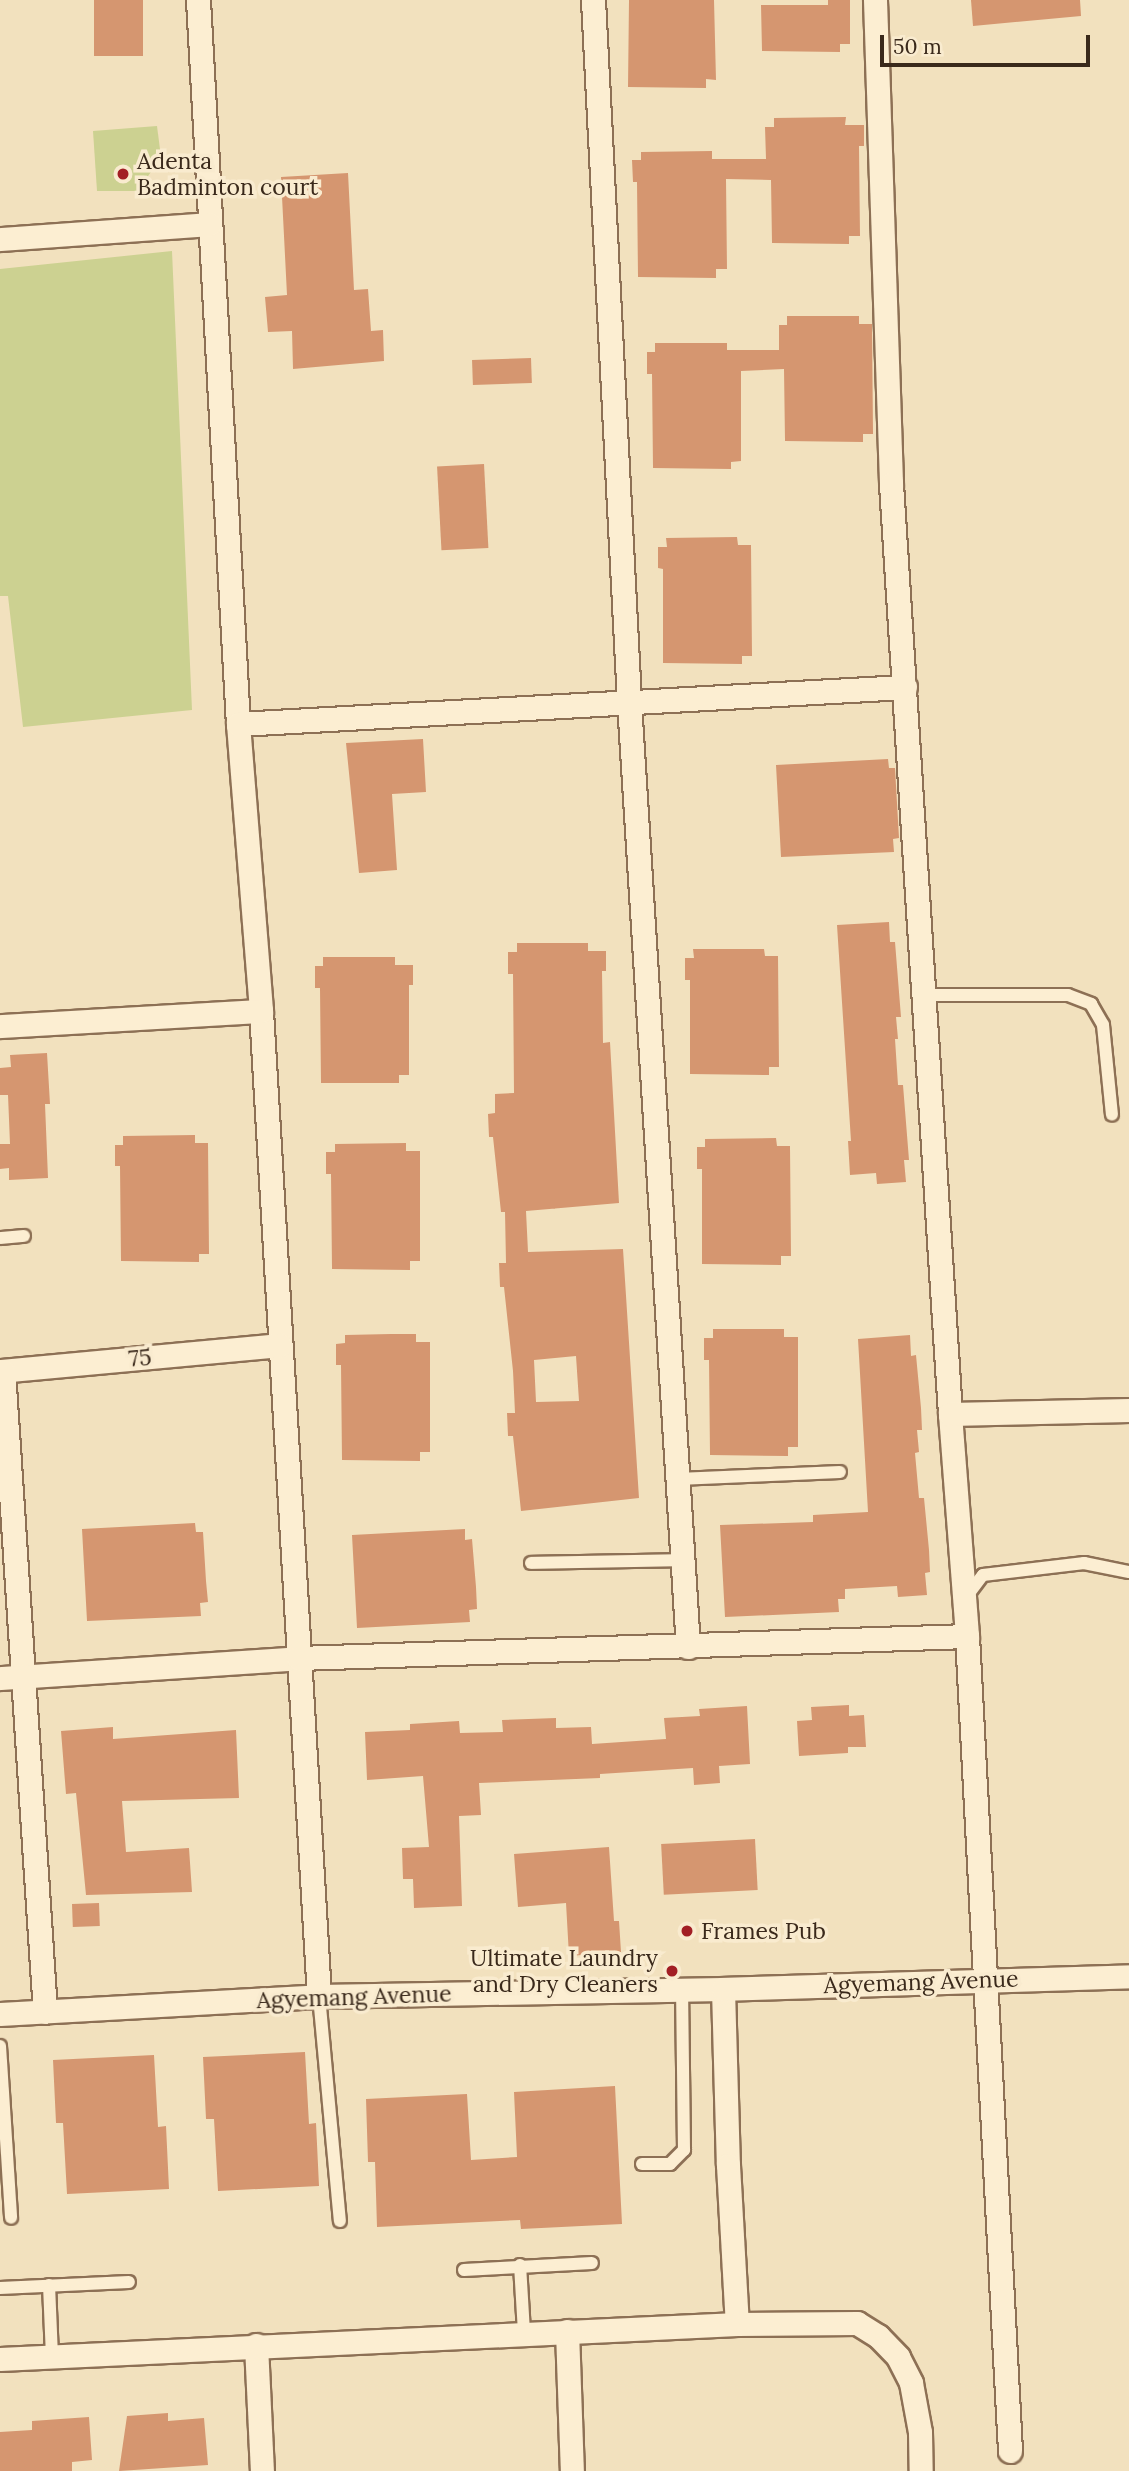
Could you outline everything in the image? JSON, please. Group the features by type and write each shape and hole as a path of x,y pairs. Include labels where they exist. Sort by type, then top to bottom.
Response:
{"street":[{"path":"198,0 238,724 261,1011 318,1996"},
{"path":"593,0 629,702 688,1647"},
{"path":"875,0 891,484 950,1415 967,1636 1010,2451"},
{"path":"0,239 209,223"},
{"path":"238,724 905,687"},
{"path":"0,1026 261,1011"},
{"name":"75","path":"1,1371 280,1345"},
{"path":"1,1371 11,1678 45,2012"},
{"path":"950,1415 1129,1410"},
{"path":"11,1678 298,1658 967,1636"},
{"name":"Agyemang Avenue","path":"0,2014 318,1996 723,1989 987,1978 1129,1976"},
{"path":"723,1989 728,2165 737,2324"},
{"path":"0,2359 567,2331 737,2324 857,2323 878,2336 898,2357 911,2383 920,2432 921,2471"},
{"path":"567,2331 572,2471"},
{"path":"256,2345 262,2471"}],"lane":[{"path":"924,995 1068,995 1091,1004 1103,1025 1112,1115"},
{"path":"0,1238 24,1236"},
{"path":"678,1479 840,1472"},
{"path":"531,1563 683,1560"},
{"path":"964,1600 983,1575 1084,1563 1129,1572"},
{"path":"642,2164 670,2164 684,2150 682,1990"},
{"path":"318,1996 340,2221"},
{"path":"0,2046 11,2218"},
{"path":"464,2270 592,2263"},
{"path":"520,2265 524,2333"},
{"path":"0,2288 129,2282"},
{"path":"49,2286 52,2356"}],"green space":[{"name":"Adenta Badminton court","path":"157,126 161,157 138,191 97,191 93,131"},
{"path":"172,251 192,710 23,727 8,596 0,596 0,269"}],"building":[{"path":"94,0 143,0 143,56 94,56"},
{"path":"629,0 714,0 716,80 706,79 706,88 628,87"},
{"path":"828,0 850,0 850,44 840,44 840,52 762,51 761,5 828,5"},
{"path":"971,0 1080,0 1081,16 973,26"},
{"path":"846,117 845,125 864,125 864,146 859,146 860,236 849,236 849,244 772,243 771,180 726,179 727,269 716,269 716,278 638,277 637,182 633,182 632,160 641,160 641,152 712,151 712,159 766,159 765,127 774,127 774,118"},
{"path":"348,173 354,290 368,289 371,331 383,330 384,361 293,369 292,331 268,332 265,297 287,295 281,177"},
{"path":"787,316 859,316 859,324 872,324 873,434 863,434 863,442 785,441 784,369 741,371 741,461 731,462 731,469 653,468 652,374 647,374 647,352 655,352 655,343 727,343 727,350 779,350 779,325 787,325"},
{"path":"531,358 532,383 473,385 472,360"},
{"path":"484,464 488,548 441,550 437,466"},
{"path":"737,537 738,545 751,545 752,656 742,656 742,664 663,663 663,569 658,568 658,547 667,547 666,538"},
{"path":"423,739 426,792 392,794 397,870 359,873 346,743"},
{"path":"888,759 889,768 895,768 899,838 893,839 894,852 781,857 776,765"},
{"path":"889,922 890,942 895,942 901,1017 896,1017 898,1039 895,1039 898,1085 903,1085 909,1160 904,1160 906,1182 877,1184 876,1173 850,1175 848,1141 851,1141 837,925"},
{"path":"517,943 588,943 588,951 606,951 606,971 602,971 603,1043 610,1042 619,1203 526,1211 528,1252 623,1249 639,1498 521,1511 513,1436 508,1436 507,1413 515,1413 513,1371 504,1287 500,1287 499,1263 506,1263 505,1212 501,1212 488,1114 495,1113 495,1094 514,1093 513,974 508,974 508,952 517,952","holes":["576,1356 579,1401 536,1402 534,1360"]},
{"path":"693,949 764,949 765,956 778,956 779,1067 769,1067 769,1075 690,1074 690,980 685,980 685,958 694,958"},
{"path":"323,957 395,957 395,965 413,965 413,985 409,985 409,1075 399,1075 399,1083 321,1083 320,988 315,988 315,966 323,966"},
{"path":"47,1053 50,1104 45,1104 48,1178 9,1180 9,1168 0,1169 0,1144 10,1144 8,1095 0,1095 0,1068 11,1067 10,1055"},
{"path":"195,1135 195,1143 208,1143 209,1254 199,1254 199,1262 121,1261 120,1166 115,1166 115,1145 123,1145 123,1136"},
{"path":"776,1138 777,1146 790,1146 791,1256 781,1256 781,1265 702,1264 702,1169 697,1169 697,1147 705,1147 705,1139"},
{"path":"406,1143 406,1151 420,1151 420,1261 410,1261 410,1270 332,1269 331,1174 326,1174 326,1152 335,1152 335,1144"},
{"path":"713,1329 784,1329 784,1337 798,1337 798,1447 788,1447 788,1456 710,1455 709,1360 704,1360 704,1338 713,1338"},
{"path":"416,1334 416,1342 430,1342 430,1452 420,1452 420,1461 342,1460 341,1365 336,1365 336,1344 345,1343 345,1335"},
{"path":"910,1335 911,1356 916,1355 921,1408 922,1430 917,1430 919,1452 915,1453 919,1498 924,1498 929,1550 930,1572 925,1573 927,1595 898,1597 897,1586 845,1589 845,1599 838,1599 839,1612 725,1617 720,1525 813,1522 813,1515 868,1512 858,1339"},
{"path":"195,1523 196,1532 203,1532 208,1602 200,1603 201,1616 87,1621 82,1529"},
{"path":"465,1529 465,1540 472,1539 476,1587 477,1609 469,1610 470,1622 357,1628 352,1535"},
{"path":"849,1705 849,1716 864,1715 866,1747 848,1747 848,1753 799,1756 797,1721 812,1720 811,1707"},
{"path":"747,1706 750,1764 719,1766 720,1783 694,1785 693,1768 600,1774 600,1778 479,1783 481,1815 459,1816 462,1906 414,1908 413,1879 403,1879 402,1848 429,1847 423,1776 367,1780 365,1732 410,1730 410,1724 459,1721 460,1733 503,1732 502,1720 556,1718 556,1728 591,1727 592,1744 666,1739 664,1718 700,1716 699,1709"},
{"path":"113,1727 113,1739 236,1730 239,1798 122,1801 126,1852 189,1848 192,1892 86,1895 76,1793 66,1794 61,1731"},
{"path":"755,1839 758,1890 664,1895 661,1844"},
{"path":"609,1847 614,1921 619,1921 621,1952 569,1956 566,1903 518,1907 514,1854"},
{"path":"99,1903 100,1926 73,1927 72,1904"},
{"path":"305,2052 309,2124 316,2123 319,2186 218,2191 214,2119 206,2119 203,2057"},
{"path":"154,2055 158,2127 166,2126 169,2189 67,2194 63,2123 56,2123 53,2060"},
{"path":"615,2086 622,2224 521,2229 520,2220 377,2227 375,2162 368,2162 366,2099 467,2094 471,2160 517,2157 514,2092"},
{"path":"168,2413 168,2421 204,2418 208,2465 119,2471 127,2416"},
{"path":"89,2417 92,2460 72,2462 72,2471 0,2471 0,2432 32,2430 32,2421"}],"place":[{"name":"Adenta Badminton court","path":"123,174"},
{"name":"Frames Pub","path":"687,1931"},
{"name":"Ultimate Laundry and Dry Cleaners","path":"672,1971"}]}
